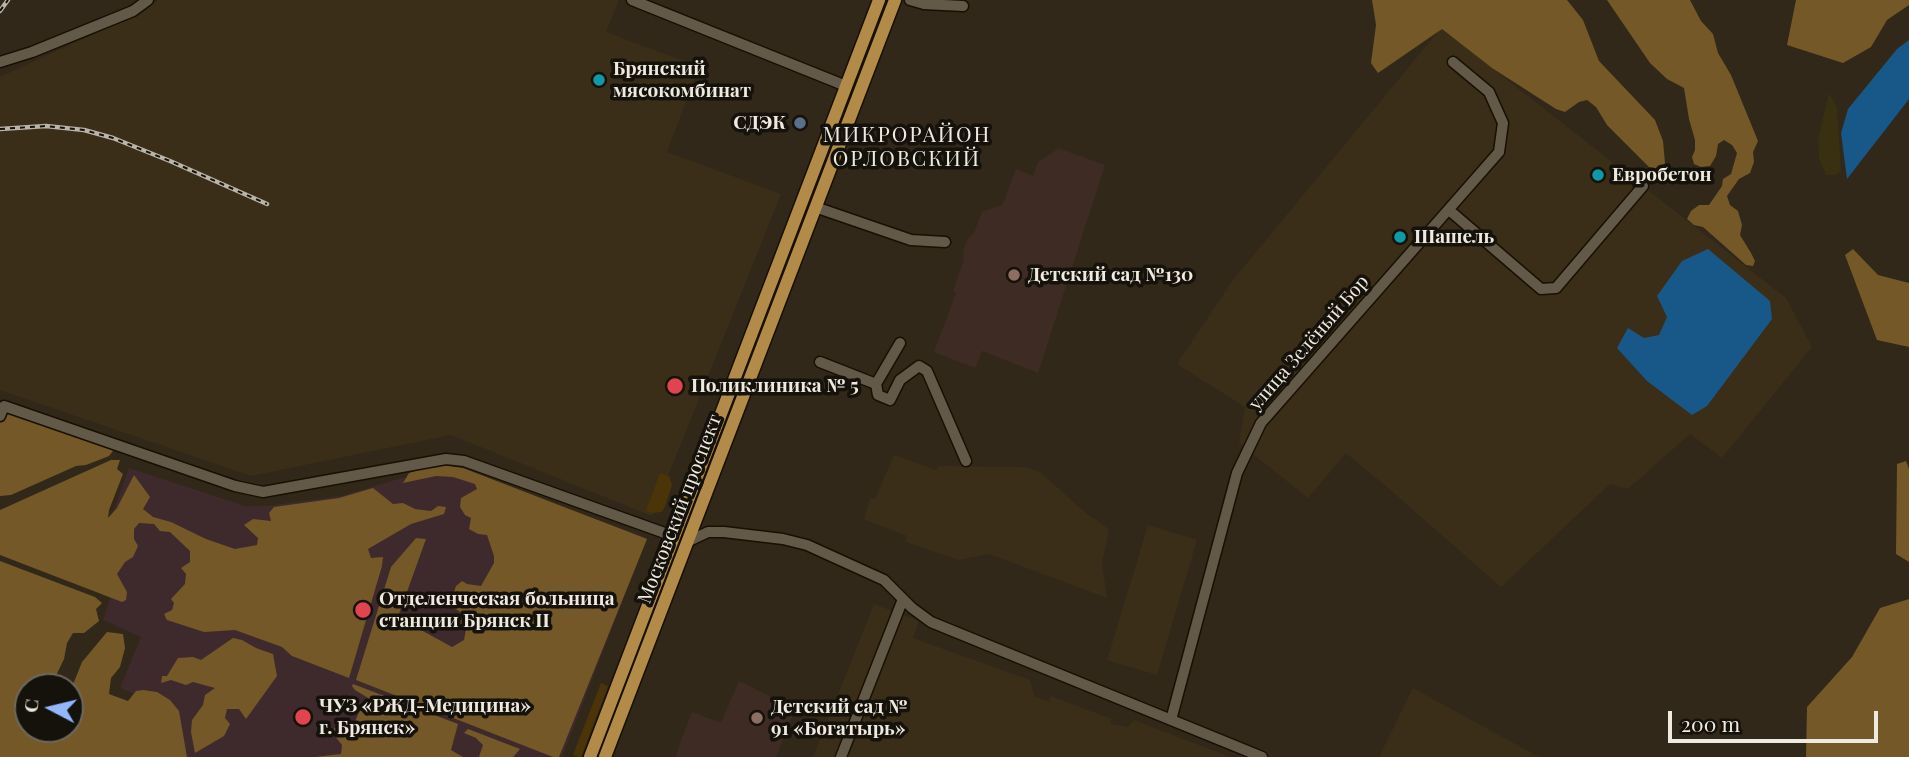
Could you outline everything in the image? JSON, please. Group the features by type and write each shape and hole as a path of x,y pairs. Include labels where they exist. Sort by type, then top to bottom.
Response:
{"main road":[{"name":"Московский проспект","path":"590,757 879,0"},
{"name":"Московский проспект","path":"605,757 895,0"},
{"path":"673,536 689,541"}],"street":[{"path":"0,62 32,52 133,11 148,0"},
{"path":"632,0 846,86"},
{"path":"910,0 924,4 963,6"},
{"name":"улица Зелёный Бор","path":"1171,720 1237,473 1261,423 1499,152 1503,123 1489,92 1453,62"},
{"path":"1449,210 1541,289 1556,288 1643,186"},
{"path":"815,207 911,240 945,242"},
{"path":"900,343 876,384 878,395 890,400 900,380 919,366 927,371 966,461"},
{"path":"820,362 876,384"},
{"path":"2,411 235,486 263,492 446,459 464,461 673,536"},
{"path":"689,541 708,532 724,532 783,539 807,545 884,580 932,622 1262,757"},
{"path":"841,757 903,599"}],"shaded area":[{"path":"158,0 619,0 606,32 699,67 667,152 781,194 652,516 451,435 251,476 0,390 0,77 144,11"},
{"path":"1372,0 1567,0 1583,20 1599,61 1655,120 1663,141 1665,163 1659,170 1649,167 1607,125 1596,107 1587,100 1565,112 1556,109 1492,68 1442,29 1378,73 1371,63 1376,25"},
{"path":"1607,0 1690,0 1701,21 1713,34 1718,53 1731,75 1758,141 1753,152 1754,162 1750,173 1739,179 1727,196 1730,205 1738,211 1742,225 1740,235 1755,261 1753,266 1746,265 1703,227 1694,225 1687,219 1691,211 1699,205 1709,205 1722,186 1723,179 1731,174 1737,153 1732,145 1724,140 1718,144 1716,156 1710,166 1701,167 1694,164 1692,157 1695,140 1684,88 1667,79 1650,63"},
{"path":"1796,0 1909,0 1909,5 1887,20 1871,47 1843,63 1787,45"},
{"path":"1441,28 1786,298 1812,347 1722,458 1690,434 1628,489 1610,484 1501,587 1346,453 1308,498 1239,443 1245,407 1177,364 1233,280"},
{"name":"Детский сад №130","path":"1058,148 1105,165 1038,373 982,351 975,368 934,352 956,293 953,291 964,260 963,251 982,212 1003,204 1016,169 1033,176 1038,162"},
{"path":"1853,249 1878,275 1909,283 1909,347 1877,340 1845,255"},
{"path":"7,413 18,414 110,446 113,451 109,456 76,466 11,495 0,496 0,421"},
{"path":"894,455 936,470 938,466 1025,467 1040,472 1087,514 1109,529 1102,564 1107,598 989,554 958,560 906,542 907,536 864,519 870,498 875,499"},
{"path":"111,460 120,460 117,469 123,474 108,518 117,508 134,475 150,497 143,509 153,517 235,549 257,545 258,538 244,525 253,519 271,521 269,513 274,507 339,498 373,488 393,504 403,503 415,509 431,511 438,506 446,507 444,514 411,524 368,549 371,558 383,557 382,566 349,678 292,656 282,647 235,630 204,632 167,620 164,614 172,610 174,603 171,599 185,584 186,574 181,568 190,562 190,551 170,532 160,531 154,524 139,523 134,529 134,539 138,546 133,557 125,562 117,574 127,592 126,600 122,602 0,555 0,510"},
{"path":"1906,461 1909,469 1909,562 1896,554 1897,464"},
{"path":"442,465 463,468 647,539 559,757 553,757 356,680 391,567 416,538 426,539 399,614 399,621 452,647 464,640 466,629 454,628 452,623 459,620 460,612 449,604 446,598 453,595 456,586 462,581 481,586 494,563 487,535 469,529 471,518 465,515 460,507 461,498 477,489 475,484 453,477 436,476 403,483 409,473"},
{"name":"Отделенческая больница станции Брянск II","path":"129,468 245,506 266,506 341,496 402,478 451,472 477,475 647,538 562,757 166,757 174,710 120,688 141,637 103,620 110,599 113,512"},
{"path":"660,473 669,476 672,485 664,509 652,513 646,511"},
{"path":"1148,525 1197,540 1157,675 1107,660"},
{"path":"0,561 95,597 102,603 96,609 99,621 84,633 73,633 57,673 14,673 14,743 84,743 84,673 78,673 82,662 107,632 123,634 125,648 120,667 111,678 109,694 128,701 136,691 143,690 157,692 170,700 179,711 187,757 0,757"},
{"path":"1909,599 1909,757 1806,757 1807,707 1852,657 1880,608"},
{"path":"874,604 919,621 913,638 1030,680 1034,696 1049,702 1051,696 1112,719 1110,724 1128,727 1134,720 1230,757 813,757"},
{"path":"233,638 273,654 277,676 246,719 239,709 227,709 225,718 230,724 224,736 195,753 192,720 203,705 205,695 215,688 193,682 186,685 171,680 161,683 162,676 167,676 178,658 193,657 201,660"},
{"name":"Детский сад № 91 «Богатырь»","path":"739,681 795,709 776,757 675,757 692,712 721,723"},
{"path":"601,683 608,686 581,757 573,755"},
{"path":"353,684 458,724 451,750 463,757 315,757 341,754 342,745 332,729 354,724 359,712 373,701 355,690"},
{"path":"1413,688 1539,757 1379,757"},
{"path":"468,729 520,749 513,757 479,757 483,745 476,738 464,733"}],"sand":[{"path":"1829,93 1837,107 1841,170 1836,175 1826,175 1819,159 1818,139"}],"water":[{"path":"1909,40 1909,99 1847,179 1841,133 1848,109 1897,49"},
{"path":"1708,249 1770,301 1772,319 1707,406 1692,415 1647,381 1617,348 1628,328 1644,338 1659,335 1667,317 1657,296 1682,261"}],"railway":[{"path":"0,11 8,0"},
{"path":"0,129 46,126 84,130 113,138 267,204"}],"place":[{"name":"Брянский мясокомбинат","path":"599,80"},
{"name":"СДЭК","path":"800,123"},
{"name":"Евробетон","path":"1598,175"},
{"name":"Шашель","path":"1400,237"},
{"name":"Детский сад №130","path":"1014,275"},
{"name":"Поликлиника № 5","path":"675,386"},
{"name":"Отделенческая больница станции Брянск II","path":"363,610"},
{"name":"ЧУЗ «РЖД-Медицина» г. Брянск»","path":"303,717"},
{"name":"Детский сад № 91 «Богатырь»","path":"757,718"}],"district":[{"name":"МИКРОРАЙОН ОРЛОВСКИЙ","path":"907,147"}]}
